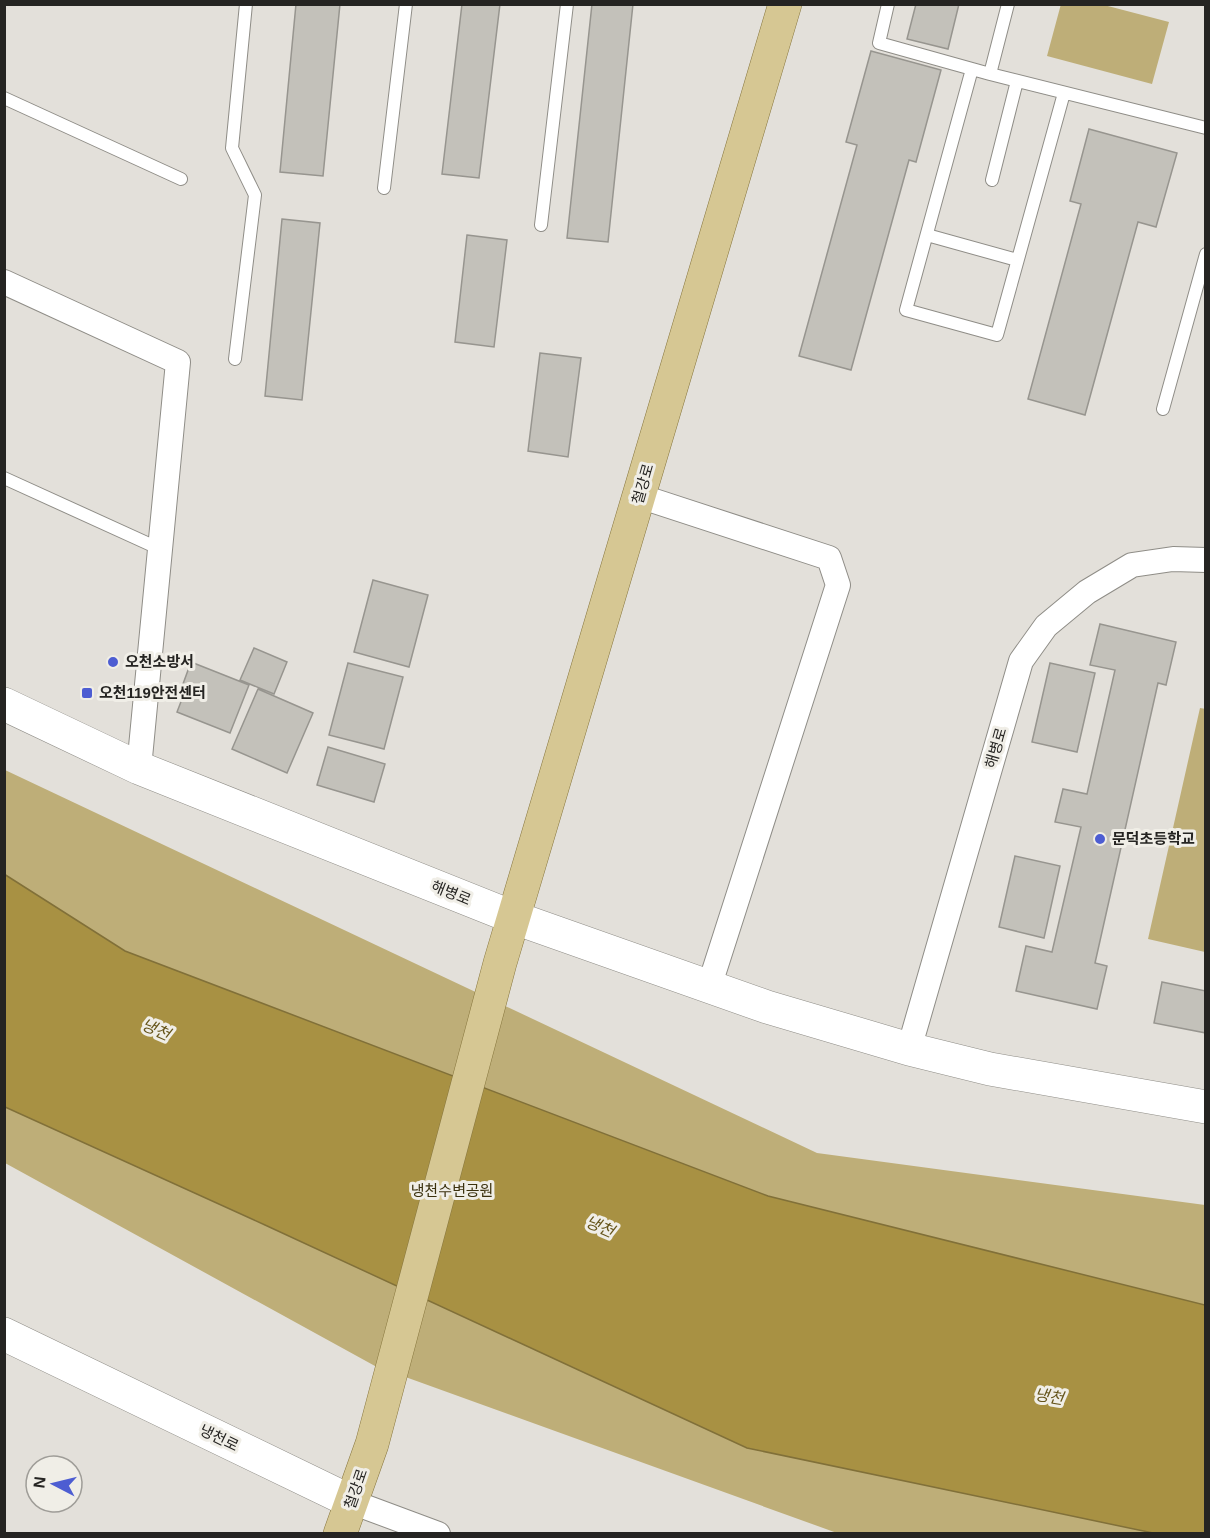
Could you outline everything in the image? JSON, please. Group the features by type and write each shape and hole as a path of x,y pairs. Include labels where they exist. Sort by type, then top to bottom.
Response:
{"main road":[{"name":"철강로","path":"340,1533 372,1444 500,963 785,4"},
{"name":"해병로","path":"4,705 139,768 515,918 767,1007 909,1049 990,1069 1206,1107"},
{"name":"냉천로","path":"4,1334 352,1502"}],"street":[{"path":"4,282 178,362 139,768"},
{"path":"639,496 829,558 838,585 709,987"},
{"name":"해병로","path":"909,1049 1021,661 1046,626 1087,592 1132,565 1173,559 1206,560"},
{"name":"냉천로","path":"352,1502 438,1533"}],"lane":[{"path":"235,359 255,195 232,148 246,4"},
{"path":"384,188 405,4"},
{"path":"542,225 567,4"},
{"path":"888,4 879,43 990,74 1206,128"},
{"path":"990,74 1008,4"},
{"path":"972,69 906,310 997,335 1064,93"},
{"path":"992,180 1017,81"},
{"path":"4,98 182,179"},
{"path":"927,235 1017,260"},
{"path":"1163,409 1206,254"},
{"path":"4,478 160,549"}],"green space":[{"path":"1061,4 1104,5 1169,22 1152,84 1047,56"},
{"path":"1200,708 1206,709 1205,952 1148,939"},
{"name":"냉천수변공원","path":"5,770 817,1153 1205,1205 1205,1533 837,1533 375,1366 5,1163"}],"water":[{"name":"냉천수변공원","path":"4,874 125,951 768,1196 1205,1305 1205,1533 1153,1533 747,1448 5,1107"}],"building":[{"path":"296,4 340,4 323,176 280,172"},
{"path":"462,4 500,4 479,178 442,174"},
{"path":"592,4 633,4 608,242 567,238"},
{"path":"916,4 959,4 948,49 907,39"},
{"path":"871,51 941,70 916,162 909,160 851,370 799,356 857,145 846,142"},
{"path":"1089,129 1177,153 1156,227 1138,222 1085,415 1028,399 1081,204 1070,201"},
{"path":"282,219 320,223 302,400 265,396"},
{"path":"467,235 507,240 494,347 455,342"},
{"path":"540,353 581,358 568,457 528,451"},
{"path":"373,580 428,595 409,667 354,652"},
{"path":"1100,624 1176,642 1166,685 1158,683 1095,963 1107,966 1097,1009 1016,991 1026,946 1052,952 1081,827 1055,822 1063,789 1087,794 1115,670 1090,665"},
{"path":"254,648 287,662 274,694 240,680"},
{"path":"191,662 249,685 230,733 177,712 187,686 183,684"},
{"path":"348,663 403,677 384,749 329,735"},
{"path":"1050,663 1095,673 1077,752 1032,742"},
{"path":"258,689 313,713 287,773 232,749"},
{"path":"328,747 385,764 374,802 317,785"},
{"path":"1015,856 1060,866 1044,938 999,927"},
{"path":"1162,982 1206,991 1206,1033 1154,1023"}],"place":[{"name":"오천소방서","path":"113,662"},
{"name":"오천119안전센터","path":"87,693"},
{"name":"문덕초등학교","path":"1100,839"}],"water label":[{"name":"냉천","path":"156,1029"},
{"name":"냉천","path":"600,1226"},
{"name":"냉천","path":"1049,1396"}]}
